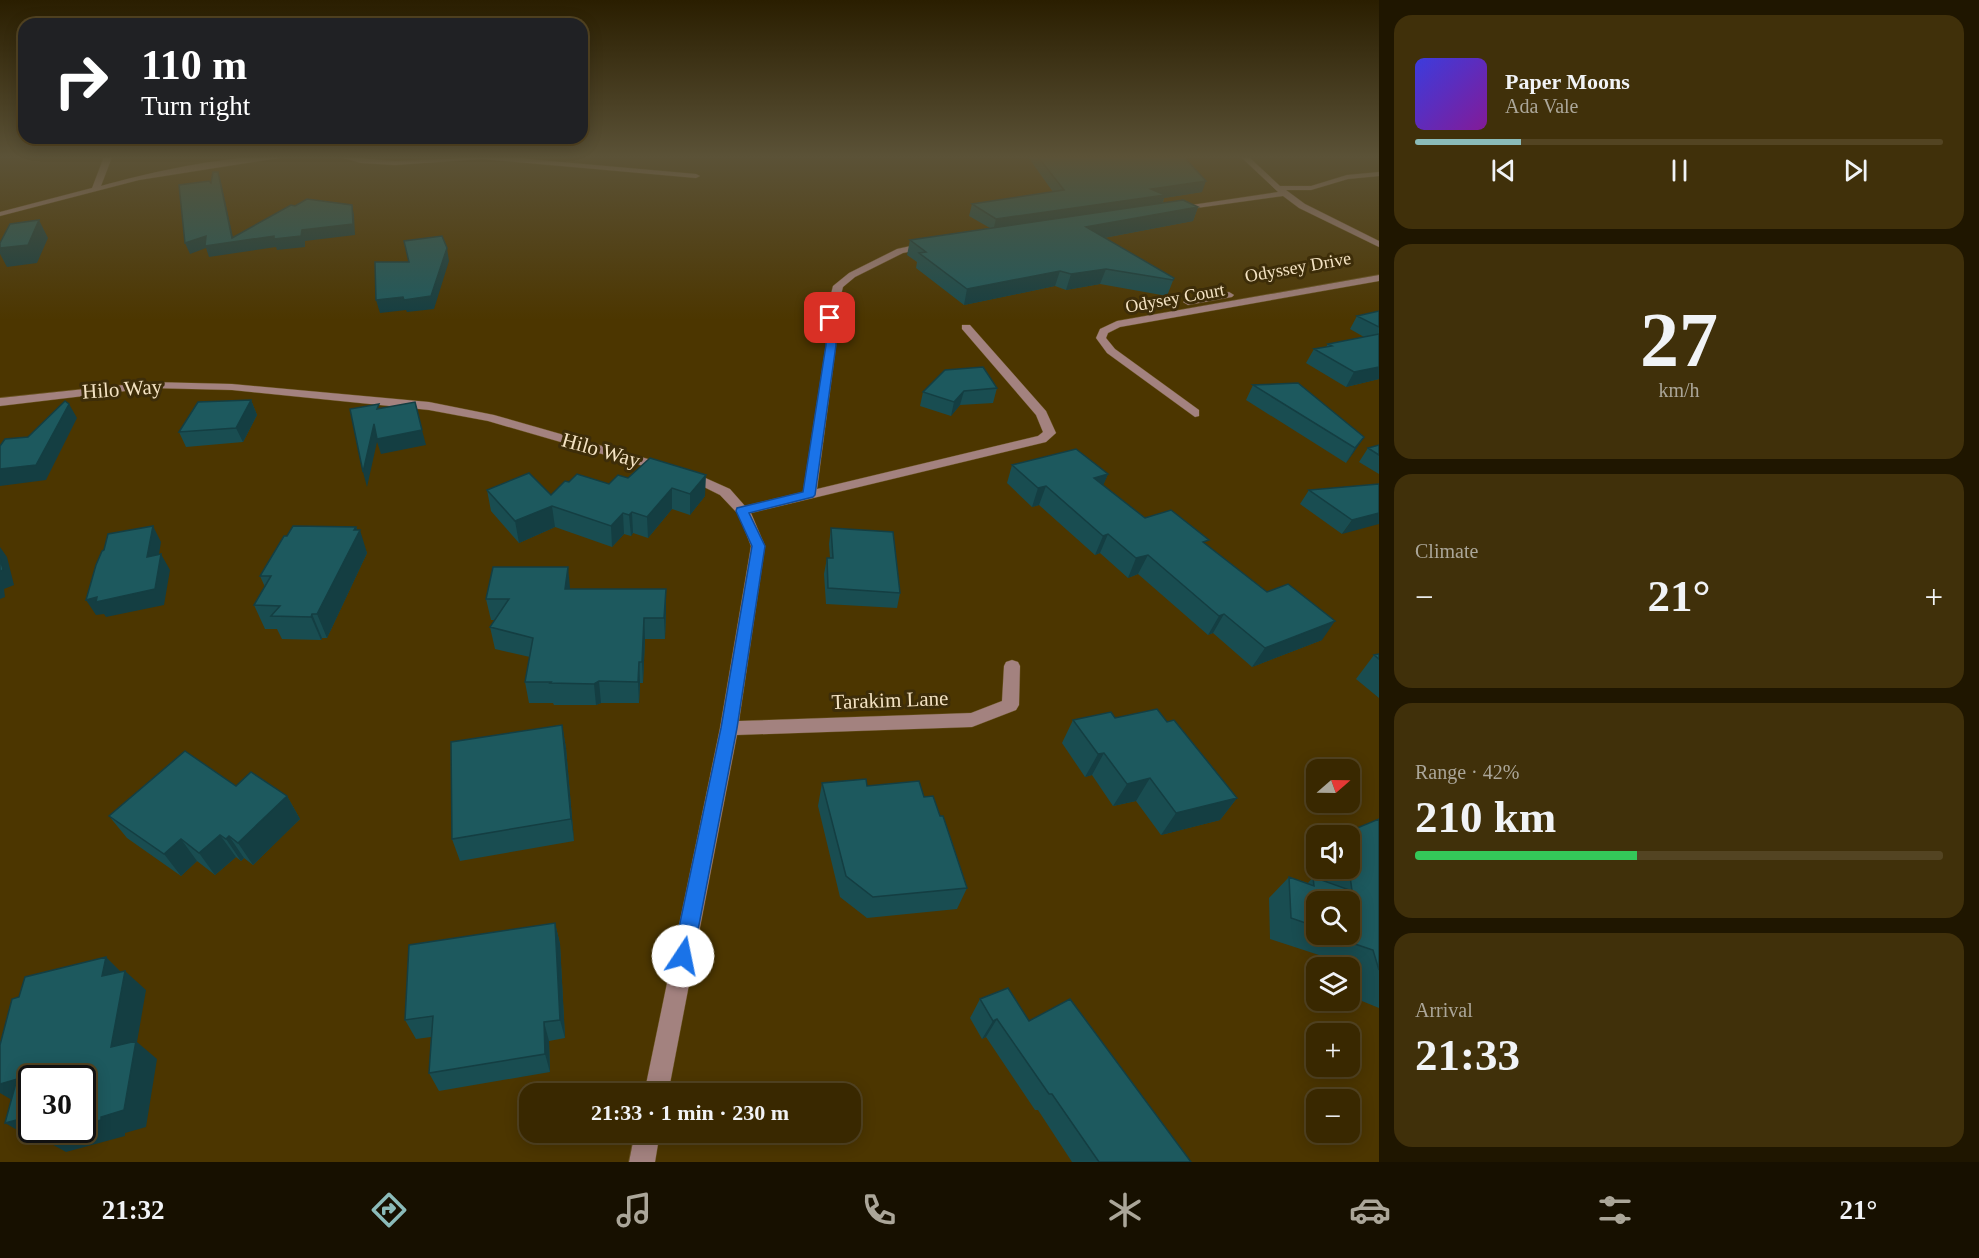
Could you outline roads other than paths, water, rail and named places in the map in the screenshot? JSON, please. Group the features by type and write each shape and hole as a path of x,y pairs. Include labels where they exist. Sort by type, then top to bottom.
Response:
{"street":[{"path":"1313,211 1379,244"},
{"path":"809,495 831,345 830,318 838,286 852,275 900,251 937,244"},
{"name":"Odyssey Drive","path":"1188,302 1379,269"},
{"name":"Odysey Court","path":"1194,412 1111,351 1101,338 1104,331 1117,324 1379,278"},
{"path":"742,511 1042,439 1050,433 1042,414 966,327"},
{"name":"Hilo Way","path":"0,402 151,385 232,387 429,406 490,418 681,472 725,492 742,511 758,546 729,728 658,1083"},
{"name":"Tarakim Lane","path":"729,728 972,720 1010,705 1012,666"},
{"path":"642,1162 646,1143"}]}
